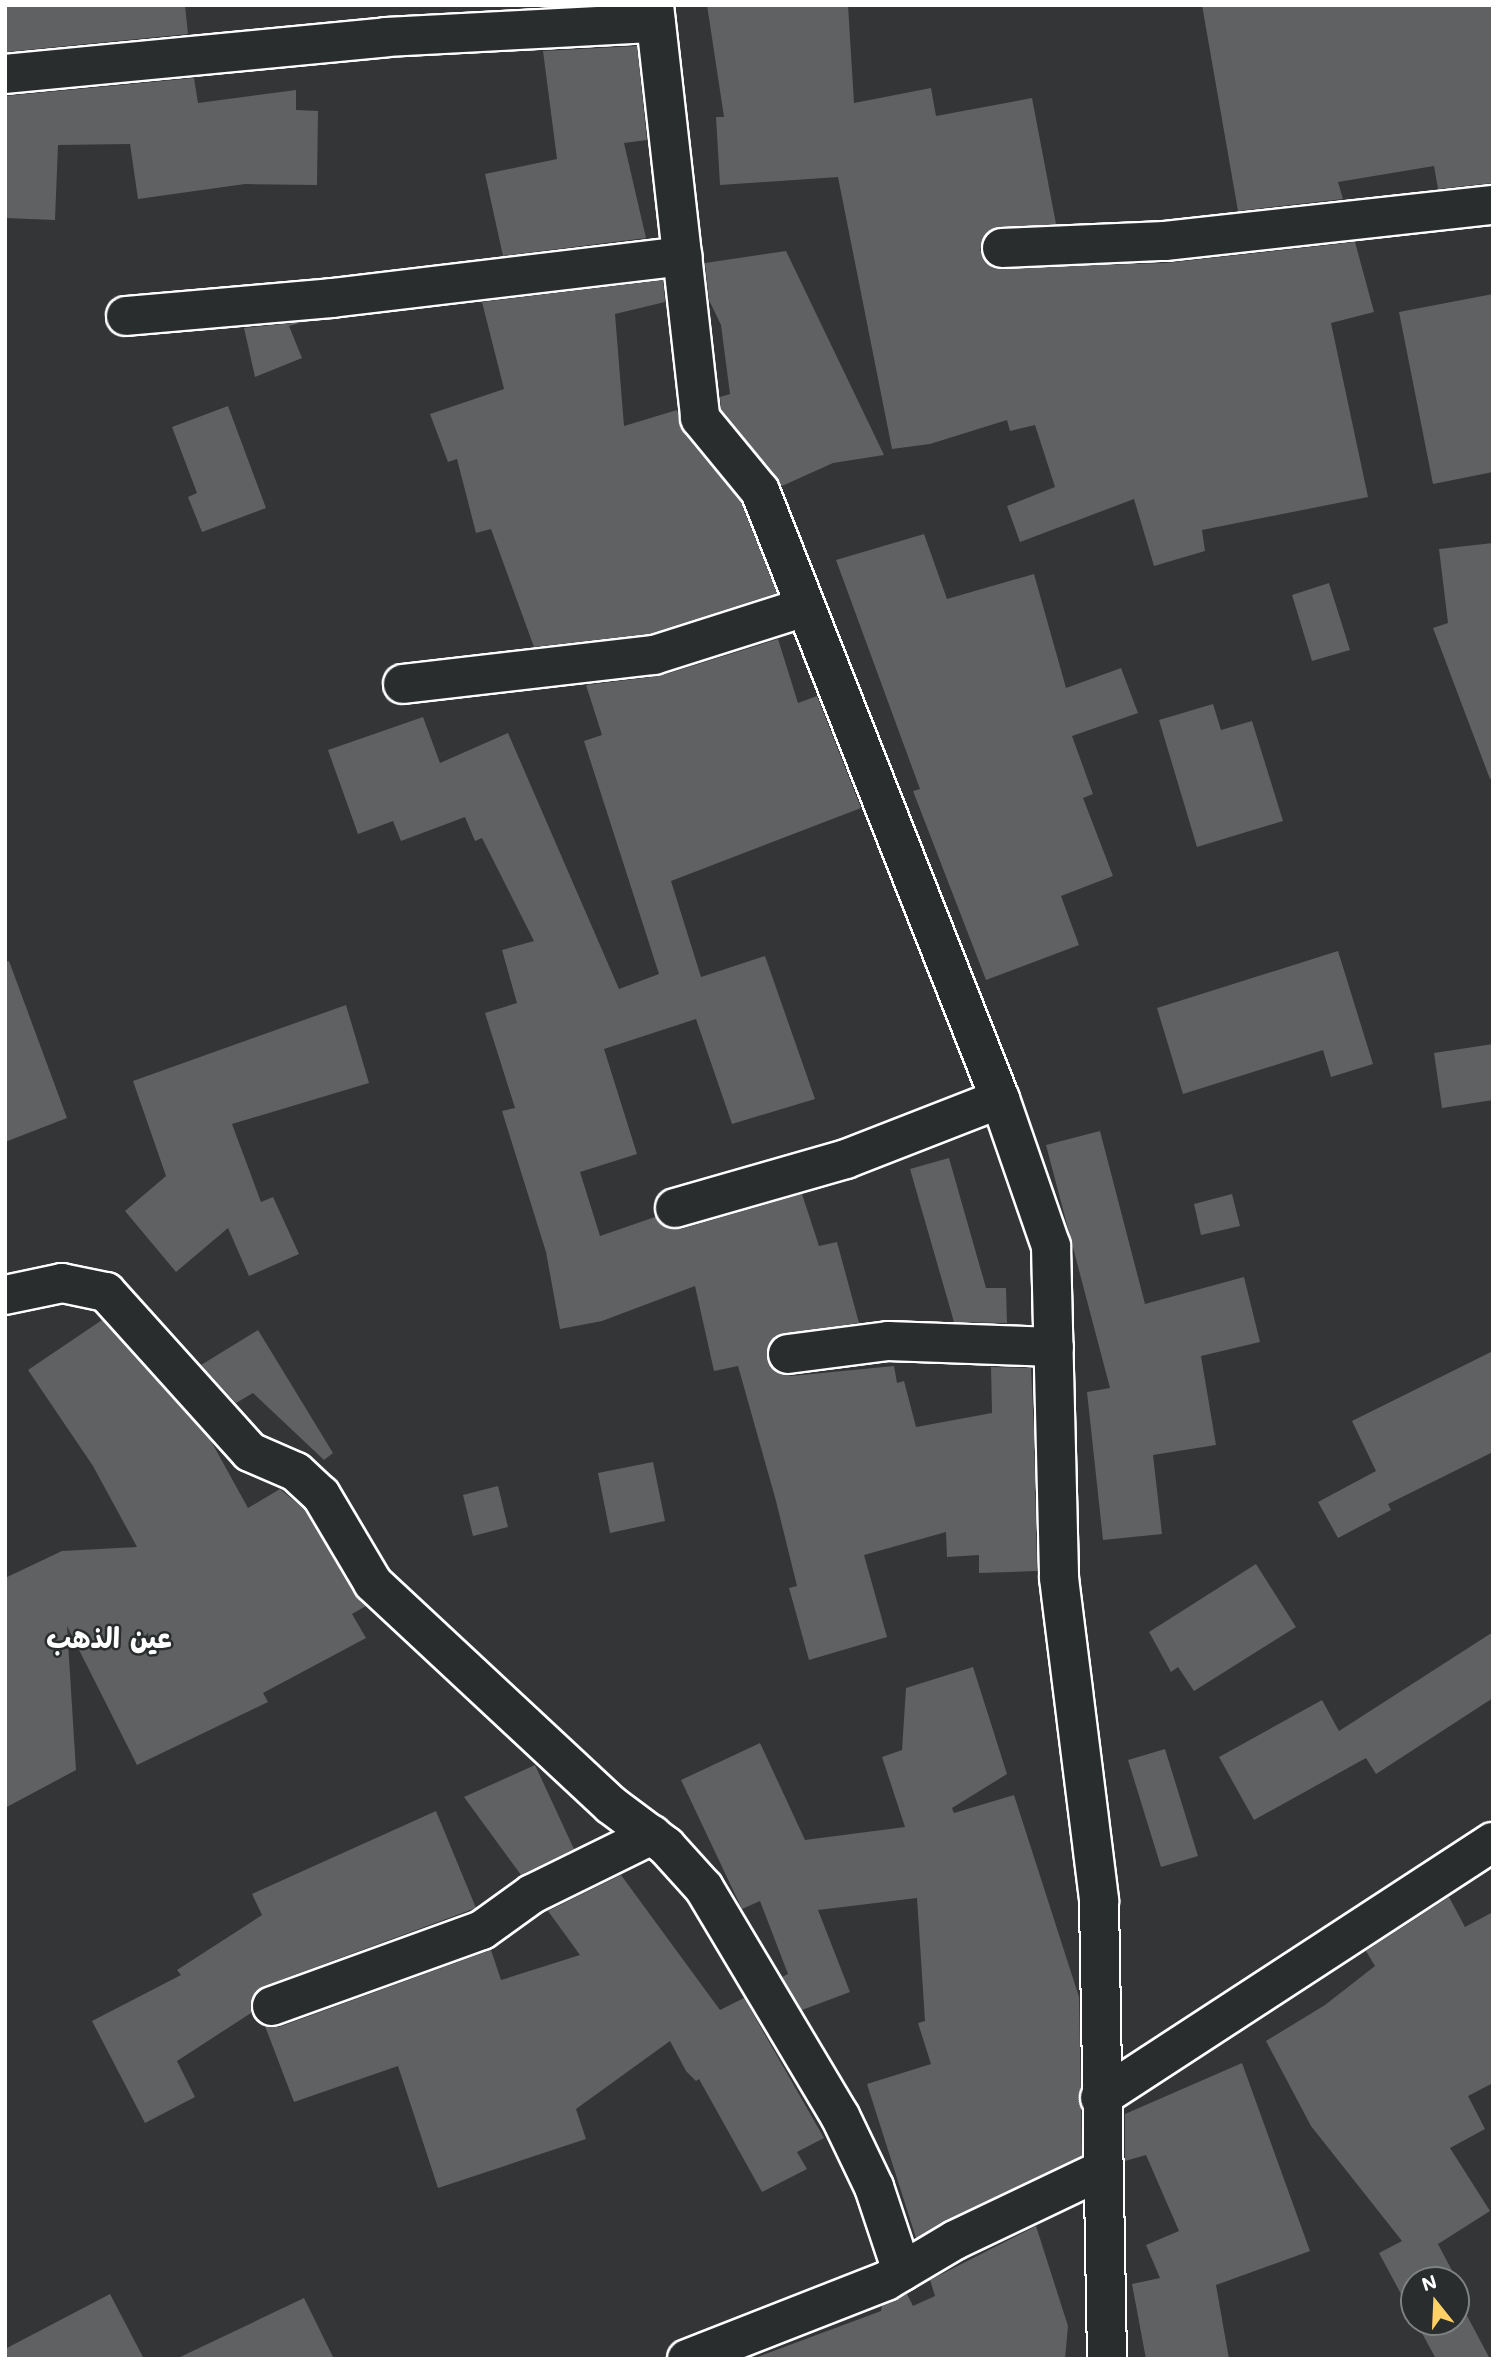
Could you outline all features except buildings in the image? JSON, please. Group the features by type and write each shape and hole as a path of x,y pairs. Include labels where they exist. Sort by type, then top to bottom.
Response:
{"street":[{"path":"5,74 655,14 701,418 760,491 1000,1100 1051,1246 1059,1578 1099,1901 1100,2098 1107,2359"},
{"path":"1002,248 1165,241 1493,205"},
{"path":"126,316 332,298 682,256"},
{"path":"403,684 654,655 805,607"},
{"path":"675,1208 846,1159 1000,1100"},
{"path":"5,1295 62,1283 106,1292 250,1452 296,1472 321,1494 373,1583 611,1805 652,1835 704,1888 840,2116 874,2186 902,2271"},
{"path":"788,1354 888,1341 1054,1347"},
{"path":"272,2006 482,1930 532,1894 652,1835"},
{"path":"1100,2098 1493,1842"},
{"path":"687,2359 902,2271 955,2240 1102,2170"}],"district":[{"name":"عين الذهب","path":"109,1637"}]}
